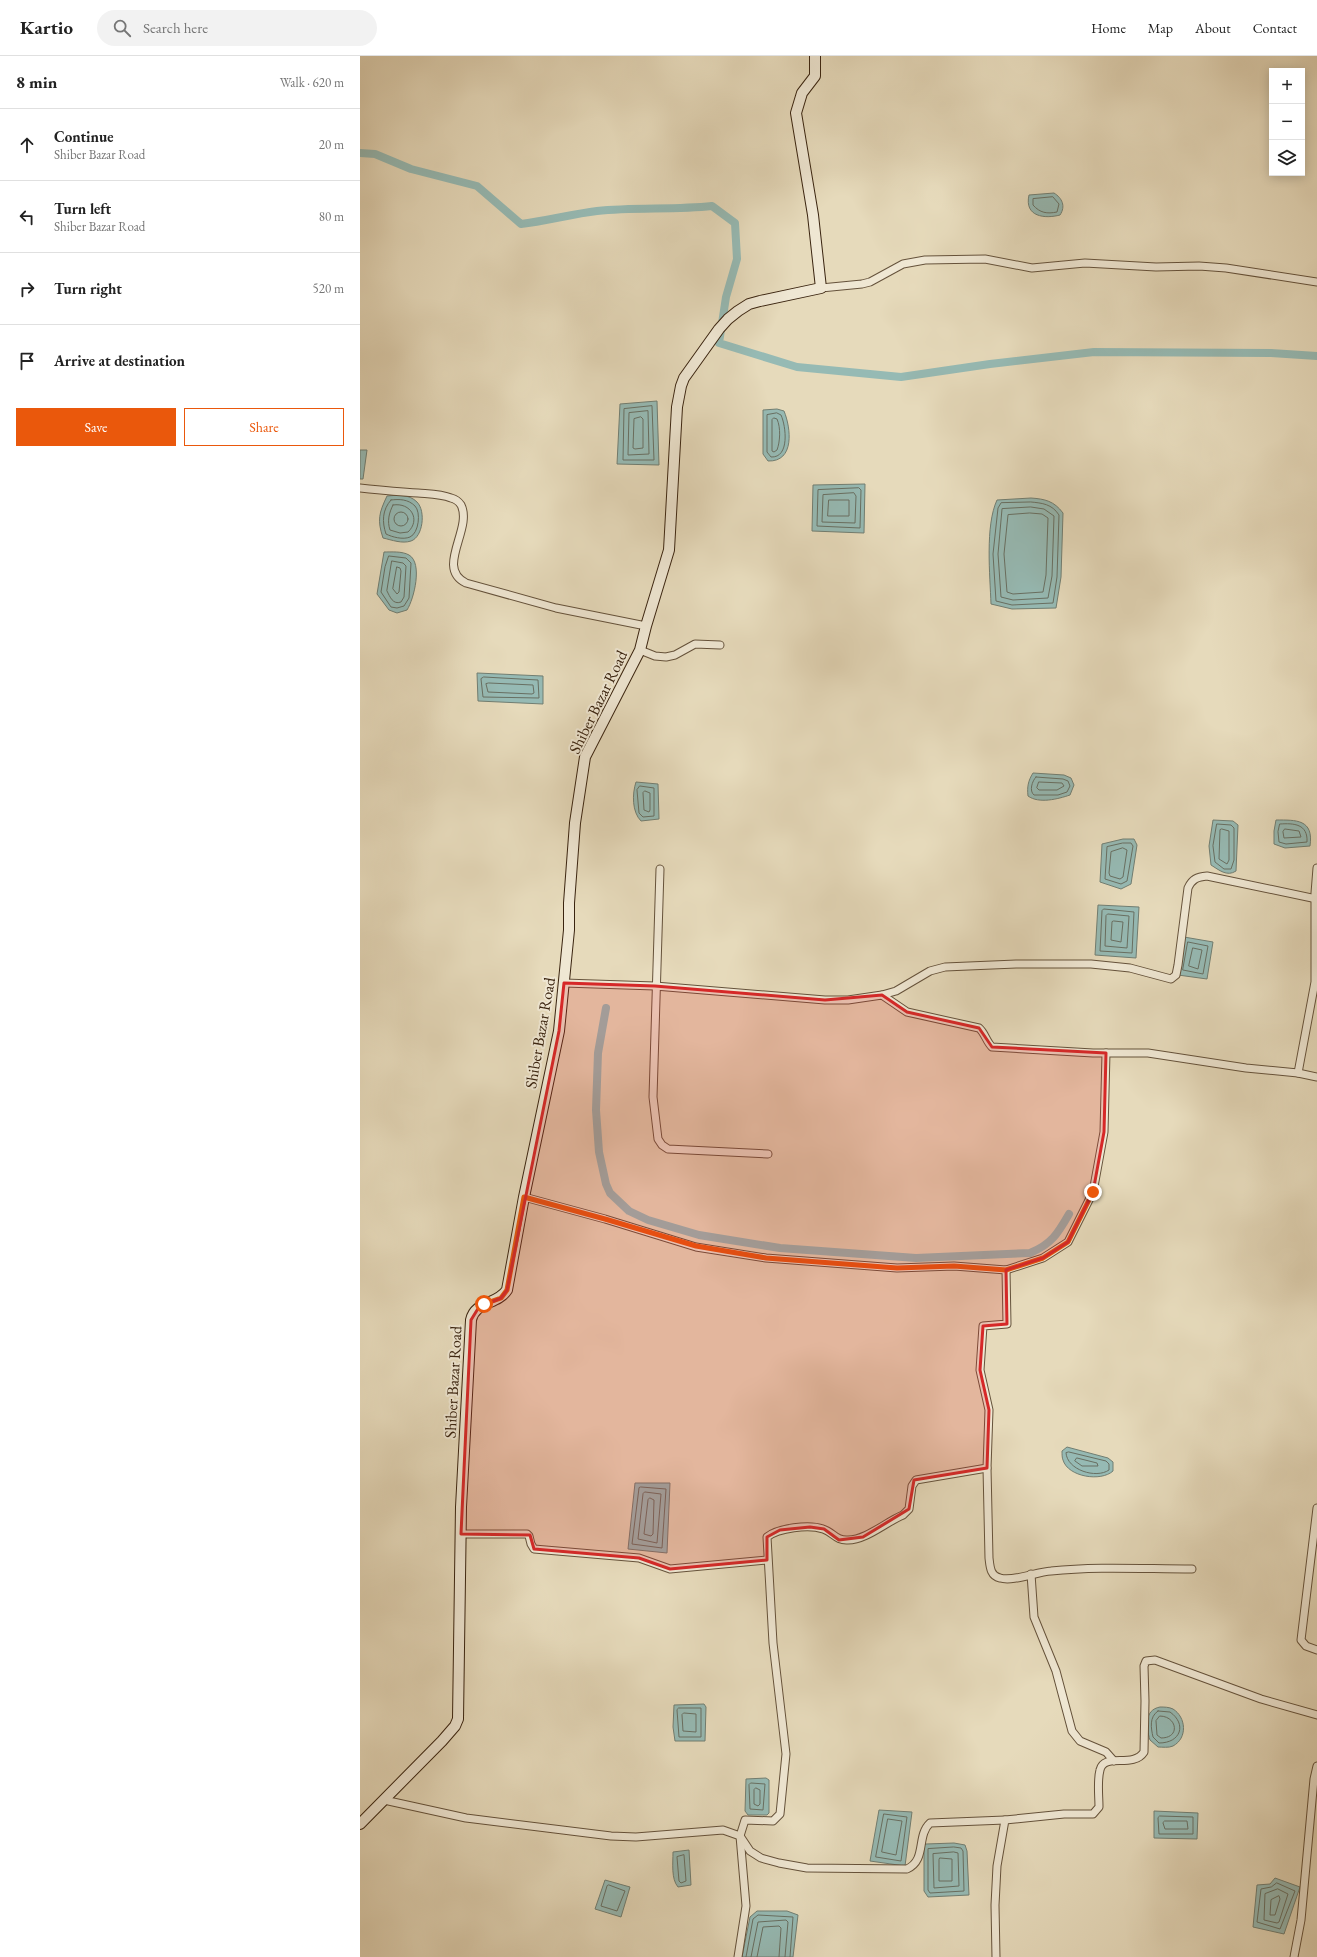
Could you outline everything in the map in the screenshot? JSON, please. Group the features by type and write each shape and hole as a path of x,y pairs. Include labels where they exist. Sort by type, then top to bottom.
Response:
{"street":[{"path":"815,56 815,76 802,93 796,113 813,215 821,288 870,282 903,264 985,259 1032,268 1085,263 1156,267 1199,266 1226,268 1317,282"},
{"name":"Shiber Bazar Road","path":"360,1824 442,1740 455,1726 458,1719 461,1534 472,1314 479,1307 501,1298 507,1290 524,1197 559,1031 564,983 575,823 585,757 640,650 669,550 677,407 684,378 728,319 749,304 821,288"},
{"path":"360,488 438,495 458,501 461,506 463,517 453,565 454,573 458,579 466,583 556,608 646,626"},
{"path":"640,650 655,656 666,657 694,644 720,645"},
{"path":"1298,1073 1315,982 1317,868"},
{"path":"660,869 660,921 655,986 653,1097 658,1139 662,1145 668,1149 768,1154"},
{"path":"564,983 655,986 825,1000 848,1000 882,995 896,991 930,971 946,967 1016,964 1091,964 1130,968 1172,979 1176,974 1178,965 1188,888 1195,879 1207,876 1316,899"},
{"path":"882,995 907,1012 979,1028 982,1030 987,1041 992,1047 1106,1052 1148,1052 1246,1068 1298,1073 1317,1077"},
{"path":"524,1197 696,1246 766,1258 897,1268 954,1266 1006,1270 1043,1258 1068,1242 1093,1192 1104,1132 1106,1052"},
{"path":"1006,1270 1007,1324 983,1326 980,1370 989,1410 987,1468 991,1571 998,1578 1007,1579 1050,1571 1083,1569 1192,1569"},
{"path":"738,1957 746,1906 740,1836 745,1820 773,1821 780,1814 786,1754 773,1643 767,1560 767,1537 780,1530 810,1527 824,1529 839,1540 856,1539 903,1515 909,1509 912,1486 916,1480 987,1468"},
{"path":"1317,1508 1301,1640 1306,1646 1317,1650"},
{"path":"461,1534 527,1534 534,1549 639,1558 670,1570 767,1560"},
{"path":"1031,1574 1034,1616 1059,1678 1072,1730 1080,1740 1106,1752 1114,1761"},
{"path":"384,1800 466,1818 611,1836 642,1837 723,1830 740,1836 750,1851 761,1858 779,1863 807,1868 907,1869 914,1866 919,1860 925,1827 930,1823 1005,1820 1064,1814 1093,1814 1096,1812 1099,1808 1099,1771 1102,1764 1106,1761 1133,1760 1140,1758 1144,1752 1144,1666 1148,1660 1155,1660 1261,1699 1317,1715"},
{"path":"1294,1957 1301,1920 1314,1779 1317,1766"},
{"path":"996,1957 995,1905 997,1866 1005,1820"}],"highlighted area":[{"path":"564,983 655,986 825,1000 882,995 907,1012 979,1028 992,1047 1106,1053 1104,1132 1093,1192 1068,1242 1043,1258 1006,1270 1007,1324 983,1326 980,1370 989,1410 987,1468 914,1480 909,1509 863,1537 839,1540 824,1529 810,1527 780,1530 767,1537 767,1560 670,1569 639,1558 534,1549 530,1535 461,1534 471,1320 479,1307 501,1298 507,1290 559,1031"}],"water":[{"path":"1054,193 1059,197 1063,205 1060,215 1048,217 1037,215 1033,212 1028,202 1029,195"},
{"path":"657,401 659,465 617,464 620,404"},
{"path":"777,409 784,411 788,426 789,443 783,456 777,460 768,461 763,454 763,410"},
{"path":"360,450 367,450 363,479 360,479"},
{"path":"865,484 864,533 812,531 813,485"},
{"path":"387,496 407,496 414,499 420,506 422,511 422,523 421,529 415,539 408,542 401,542 383,538 380,526 380,517 382,507"},
{"path":"1031,498 1049,501 1063,513 1061,577 1056,608 1012,609 991,604 989,551 991,523 997,500"},
{"path":"384,552 396,552 409,555 416,565 416,581 410,605 407,610 397,613 389,610 377,594"},
{"path":"477,673 543,676 543,704 478,701"},
{"path":"1033,773 1064,775 1071,778 1074,785 1070,795 1043,800 1038,800 1028,796 1028,784"},
{"path":"636,782 658,784 659,819 641,821 638,817 634,808 634,792"},
{"path":"1213,820 1233,821 1238,825 1236,871 1233,873 1220,871 1211,865 1209,846"},
{"path":"1276,820 1297,821 1306,826 1311,837 1310,846 1285,848 1274,844"},
{"path":"1123,839 1134,839 1137,845 1131,884 1121,889 1100,882 1102,844"},
{"path":"1098,905 1139,907 1136,958 1095,955"},
{"path":"1184,937 1213,942 1207,979 1178,975"},
{"path":"1067,1447 1108,1458 1113,1462 1113,1471 1108,1474 1093,1477 1078,1474 1066,1466 1062,1458 1062,1451"},
{"path":"635,1483 670,1483 667,1553 628,1549"},
{"path":"704,1704 706,1707 705,1741 675,1741 673,1727 674,1705"},
{"path":"1160,1707 1168,1707 1173,1709 1181,1717 1183,1722 1184,1728 1181,1738 1171,1747 1158,1747 1150,1740 1147,1725 1149,1715 1155,1709"},
{"path":"766,1778 769,1780 769,1813 767,1815 748,1815 745,1811 746,1779"},
{"path":"879,1810 912,1812 905,1866 870,1861"},
{"path":"1154,1811 1198,1813 1197,1839 1154,1838"},
{"path":"954,1843 965,1845 967,1851 969,1895 928,1897 924,1891 924,1846 926,1844"},
{"path":"689,1850 691,1885 678,1887 673,1875 673,1852"},
{"path":"1275,1878 1300,1887 1284,1934 1253,1927 1257,1885 1270,1884"},
{"path":"605,1880 630,1887 621,1917 595,1909"},
{"path":"757,1911 787,1911 798,1915 793,1957 742,1957 750,1917"}],"waterway":[{"path":"360,153 375,154 411,169 477,186 521,224 597,211 712,206 735,223 737,259 726,297 719,343 797,367 901,377 990,364 1094,352 1271,353 1317,356"},
{"path":"606,1008 598,1053 596,1110 599,1152 606,1184 610,1193 629,1211 648,1220 699,1235 780,1248 916,1258 1030,1253 1038,1250 1049,1242 1069,1214"}],"route":[{"path":"484,1304 501,1298 507,1290 524,1197 696,1246 766,1258 897,1268 954,1266 1006,1270 1043,1258 1068,1242 1093,1192"}]}
